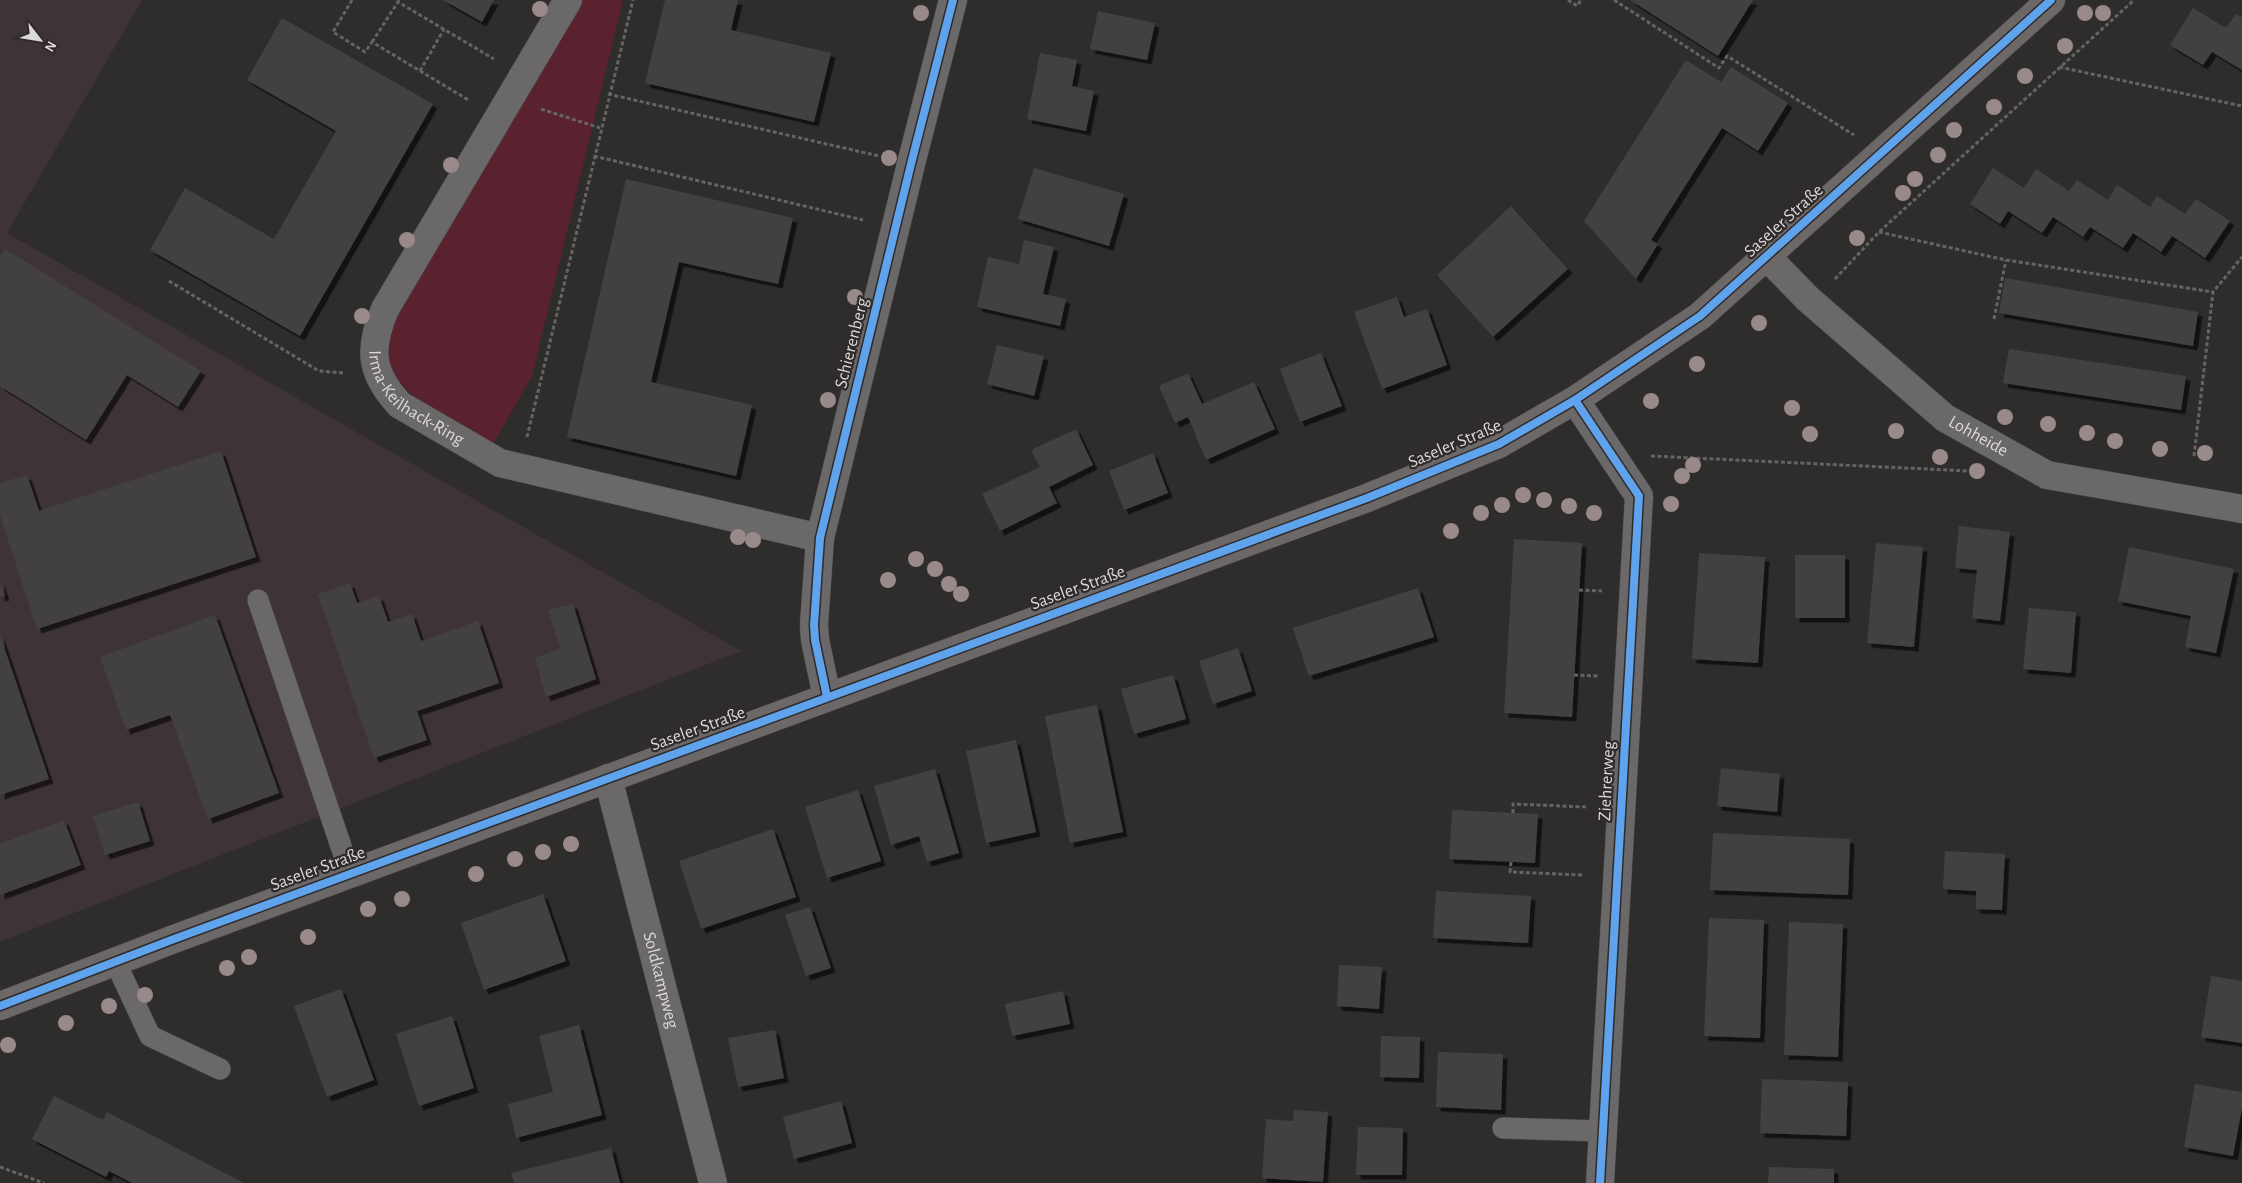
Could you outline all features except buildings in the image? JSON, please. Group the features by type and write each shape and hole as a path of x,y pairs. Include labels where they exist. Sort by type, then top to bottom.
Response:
{"street":[{"name":"Irma-Keilhack-Ring","path":"568,0 385,309 378,324 373,348 377,372 391,395 400,405 500,463 820,538"},
{"name":"Schierenberg","path":"828,697 815,640 814,625 820,538 953,0"},
{"name":"Saseler Straße","path":"0,1006 350,873 1367,498 1499,444 1575,400 1700,316 2051,0"},
{"name":"Lohheide","path":"1767,257 1813,303 1945,418 2047,475 2242,508"},
{"name":"Ziehrerweg","path":"1575,400 1639,496 1600,1183"},
{"name":"Soldkampweg","path":"608,778 713,1183"}],"lane":[{"path":"258,600 350,873"},
{"path":"115,962 150,1036 220,1069"},
{"path":"1503,1128 1603,1131"}],"path":[{"path":"352,0 333,32 365,52 398,1 444,29 510,97"},
{"path":"519,467 608,94 633,0"},
{"path":"1568,0 1577,6 1581,0"},
{"path":"1614,0 1719,68 1727,56 1882,152"},
{"path":"1813,303 1879,232 2134,0"},
{"path":"420,71 444,29"},
{"path":"372,42 420,71 510,97 522,104 600,128"},
{"path":"2059,67 2242,106"},
{"path":"608,94 911,164"},
{"path":"594,156 896,227"},
{"path":"1879,232 2006,260 2213,292"},
{"path":"2194,456 2213,292 2242,257"},
{"path":"1994,319 2006,260"},
{"path":"169,281 319,371 377,372"},
{"path":"1611,454 1978,471"},
{"path":"1512,813 1513,804 1620,808"},
{"path":"1510,862 1510,872 1617,877"},
{"path":"0,1168 44,1183"}],"shaded area":[{"path":"0,0 142,0 7,233 741,651 0,942"},
{"path":"578,0 623,0 532,376 492,446 440,416 407,390 395,374 388,357 388,338 394,319"}],"cycle path":[{"path":"827,697 815,640 814,625 820,538 953,0"},
{"path":"0,1006 174,939 1367,498 1499,444 1575,400 1700,316 2051,0"},
{"path":"1575,400 1639,496 1600,1183"}]}
